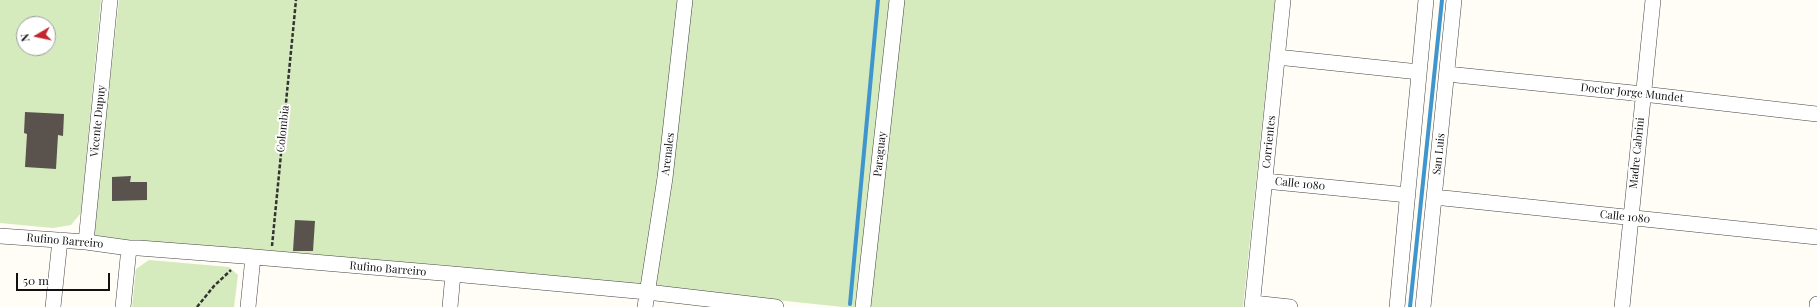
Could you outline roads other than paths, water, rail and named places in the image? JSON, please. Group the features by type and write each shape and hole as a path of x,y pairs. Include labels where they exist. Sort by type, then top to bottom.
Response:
{"street":[{"name":"Vicente Dupuy","path":"86,242 110,0"},
{"name":"Arenales","path":"646,300 665,178 685,0"},
{"name":"Paraguay","path":"863,307 897,0"},
{"name":"Corrientes","path":"1252,305 1283,0"},
{"path":"1397,307 1426,0"},
{"name":"San Luis","path":"1422,307 1448,74 1454,0"},
{"name":"Madre Cabrini","path":"1622,307 1653,0"},
{"path":"1277,57 1419,72"},
{"name":"Doctor Jorge Mundet","path":"1448,74 1817,114"},
{"name":"Calle 1080","path":"1265,181 1408,195"},
{"name":"Calle 1080","path":"1434,197 1817,237"},
{"name":"Rufino Barreiro","path":"0,236 86,242 129,248 453,274 646,300 776,307"},
{"path":"53,307 60,240"},
{"path":"123,307 129,248"},
{"path":"248,307 253,257"},
{"path":"450,307 453,274"},
{"path":"1252,305 1290,307"}],"waterway":[{"path":"850,304 878,0"},
{"path":"1410,307 1442,0"}]}
